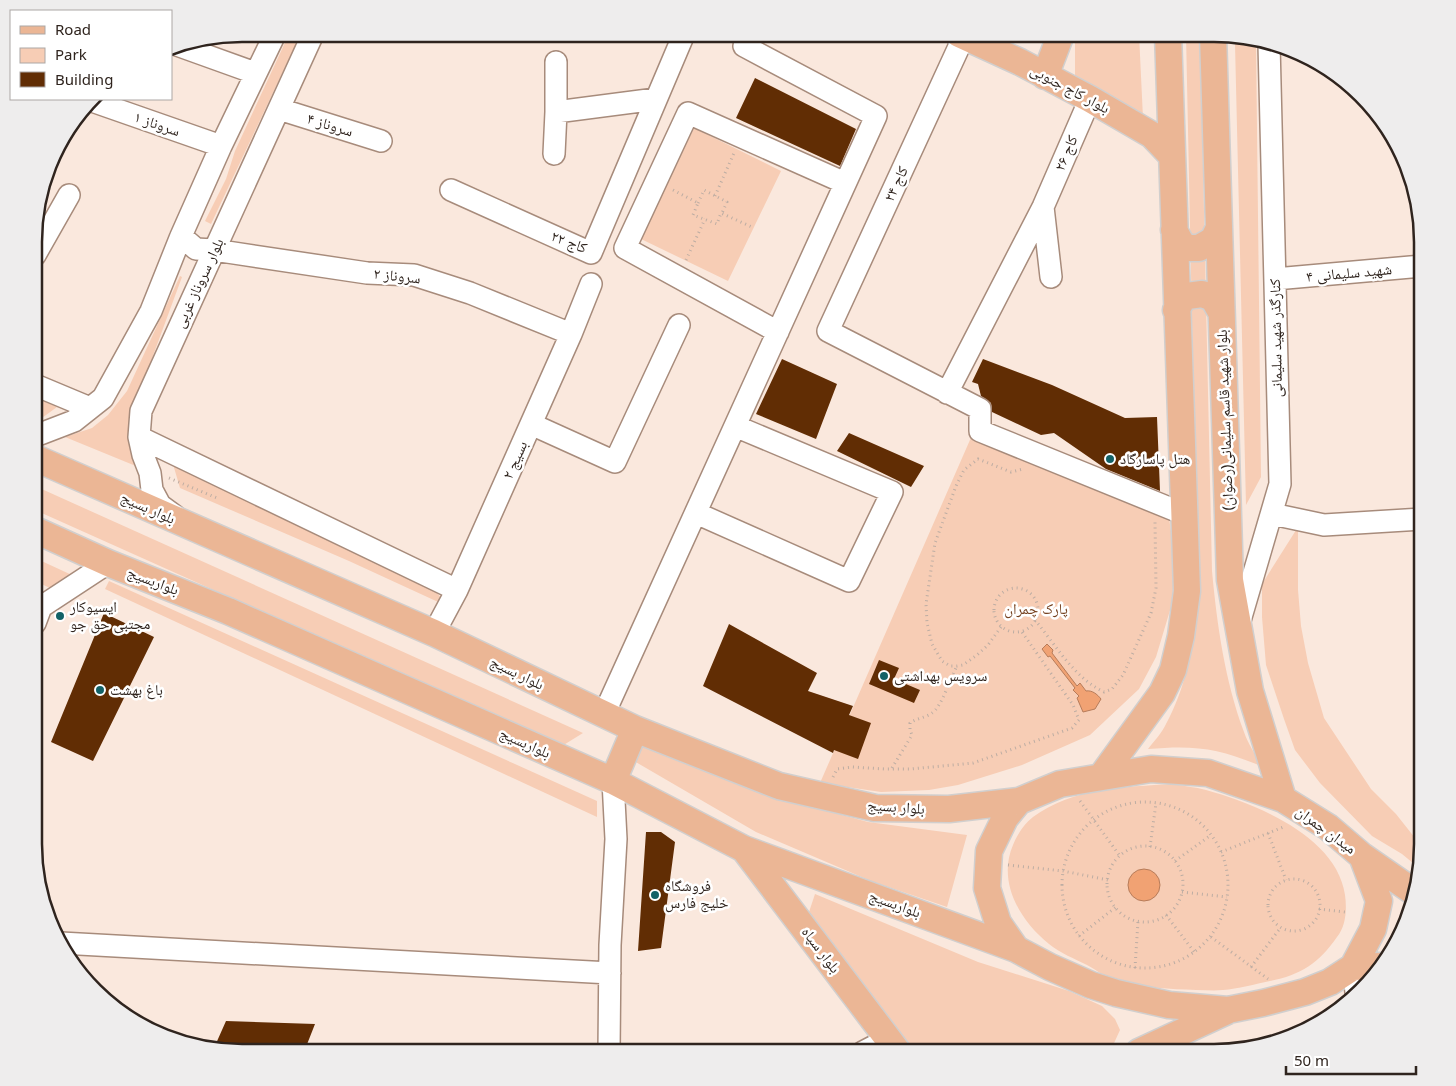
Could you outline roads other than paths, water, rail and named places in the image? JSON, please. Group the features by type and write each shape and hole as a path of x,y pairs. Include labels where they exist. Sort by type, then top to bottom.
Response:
{"main road":[{"name":"بلوار کاج جنوبی","path":"976,42 1090,98 1152,135 1172,156"},
{"path":"1045,76 1059,42"},
{"path":"1101,777 1162,693 1173,670 1187,591 1168,42"},
{"name":"بلوار شهید قاسم سلیمانی(رضوان)","path":"1213,42 1230,580 1250,691 1283,799"},
{"path":"1174,230 1181,243 1188,248 1199,248 1206,245 1213,240 1218,230"},
{"path":"1176,310 1187,296 1202,294 1213,298 1221,312"},
{"name":"بلوار بسیج","path":"42,461 434,633 635,729 779,786 875,808 949,810 1019,801"},
{"name":"بلواربسیج","path":"42,533 108,563 228,611 613,781 744,849 1016,949"},
{"path":"613,781 635,729"},
{"name":"میدان چمران","path":"1151,769 1208,773 1283,799 1328,826 1362,856 1379,901 1373,929 1355,980 1330,982 1305,992 1263,1004 1228,1010 1169,1006 1091,985 1050,967 1016,949 998,923 987,888 989,851 1005,818 1019,801 1060,784 1151,769"},
{"name":"بلوار سپاه","path":"744,849 891,1044"},
{"path":"1362,856 1409,888"},
{"path":"1156,1044 1228,1010"}],"street":[{"path":"42,433 74,421 102,398 151,312 181,236 270,42"},
{"name":"بلوار سروناز غربی","path":"190,526 160,505 152,490 150,474 139,437 141,411 309,42"},
{"name":"کاج ۲۲","path":"451,190 591,253 681,42"},
{"name":"کاج ۲۴","path":"947,393 828,332 959,42"},
{"path":"604,714 876,116 744,46"},
{"path":"189,49 255,73"},
{"name":"کنارگذر شهید سلیمانی","path":"1238,627 1280,484 1269,50"},
{"path":"554,154 556,62"},
{"name":"کاج ۲۶","path":"947,393 1043,207 1090,98"},
{"path":"556,112 656,99"},
{"name":"سروناز ۱","path":"99,103 221,146"},
{"name":"سروناز ۴","path":"279,109 380,141"},
{"path":"778,332 625,248 688,113 846,183"},
{"path":"42,245 69,195"},
{"path":"1043,207 1051,277"},
{"name":"سروناز ۲","path":"181,236 196,249 367,272 414,275 470,293 571,334"},
{"name":"شهید سلیمانی ۴","path":"1275,279 1414,267"},
{"name":"بسیج ۲","path":"434,633 457,590 571,334 591,284"},
{"path":"531,424 615,462 679,325"},
{"path":"42,388 90,408"},
{"path":"947,393 980,409 980,431 1184,514"},
{"path":"696,513 849,581 892,492 736,426"},
{"path":"139,437 457,590"},
{"path":"1272,514 1324,525 1414,519"},
{"path":"42,608 108,563"},
{"path":"609,1044 610,972 616,839 613,781"},
{"path":"69,943 610,972"}],"place":[{"name":"هتل پاسارگاد","path":"1110,459"},
{"name":"ایسیوکار مجتبی حق جو","path":"60,616"},
{"name":"سرویس بهداشتی","path":"884,676"},
{"name":"باغ بهشت","path":"100,690"},
{"name":"فروشگاه خلیج فارس","path":"655,895"}],"park label":[{"name":"پارک چمران","path":"1036,609"}]}
